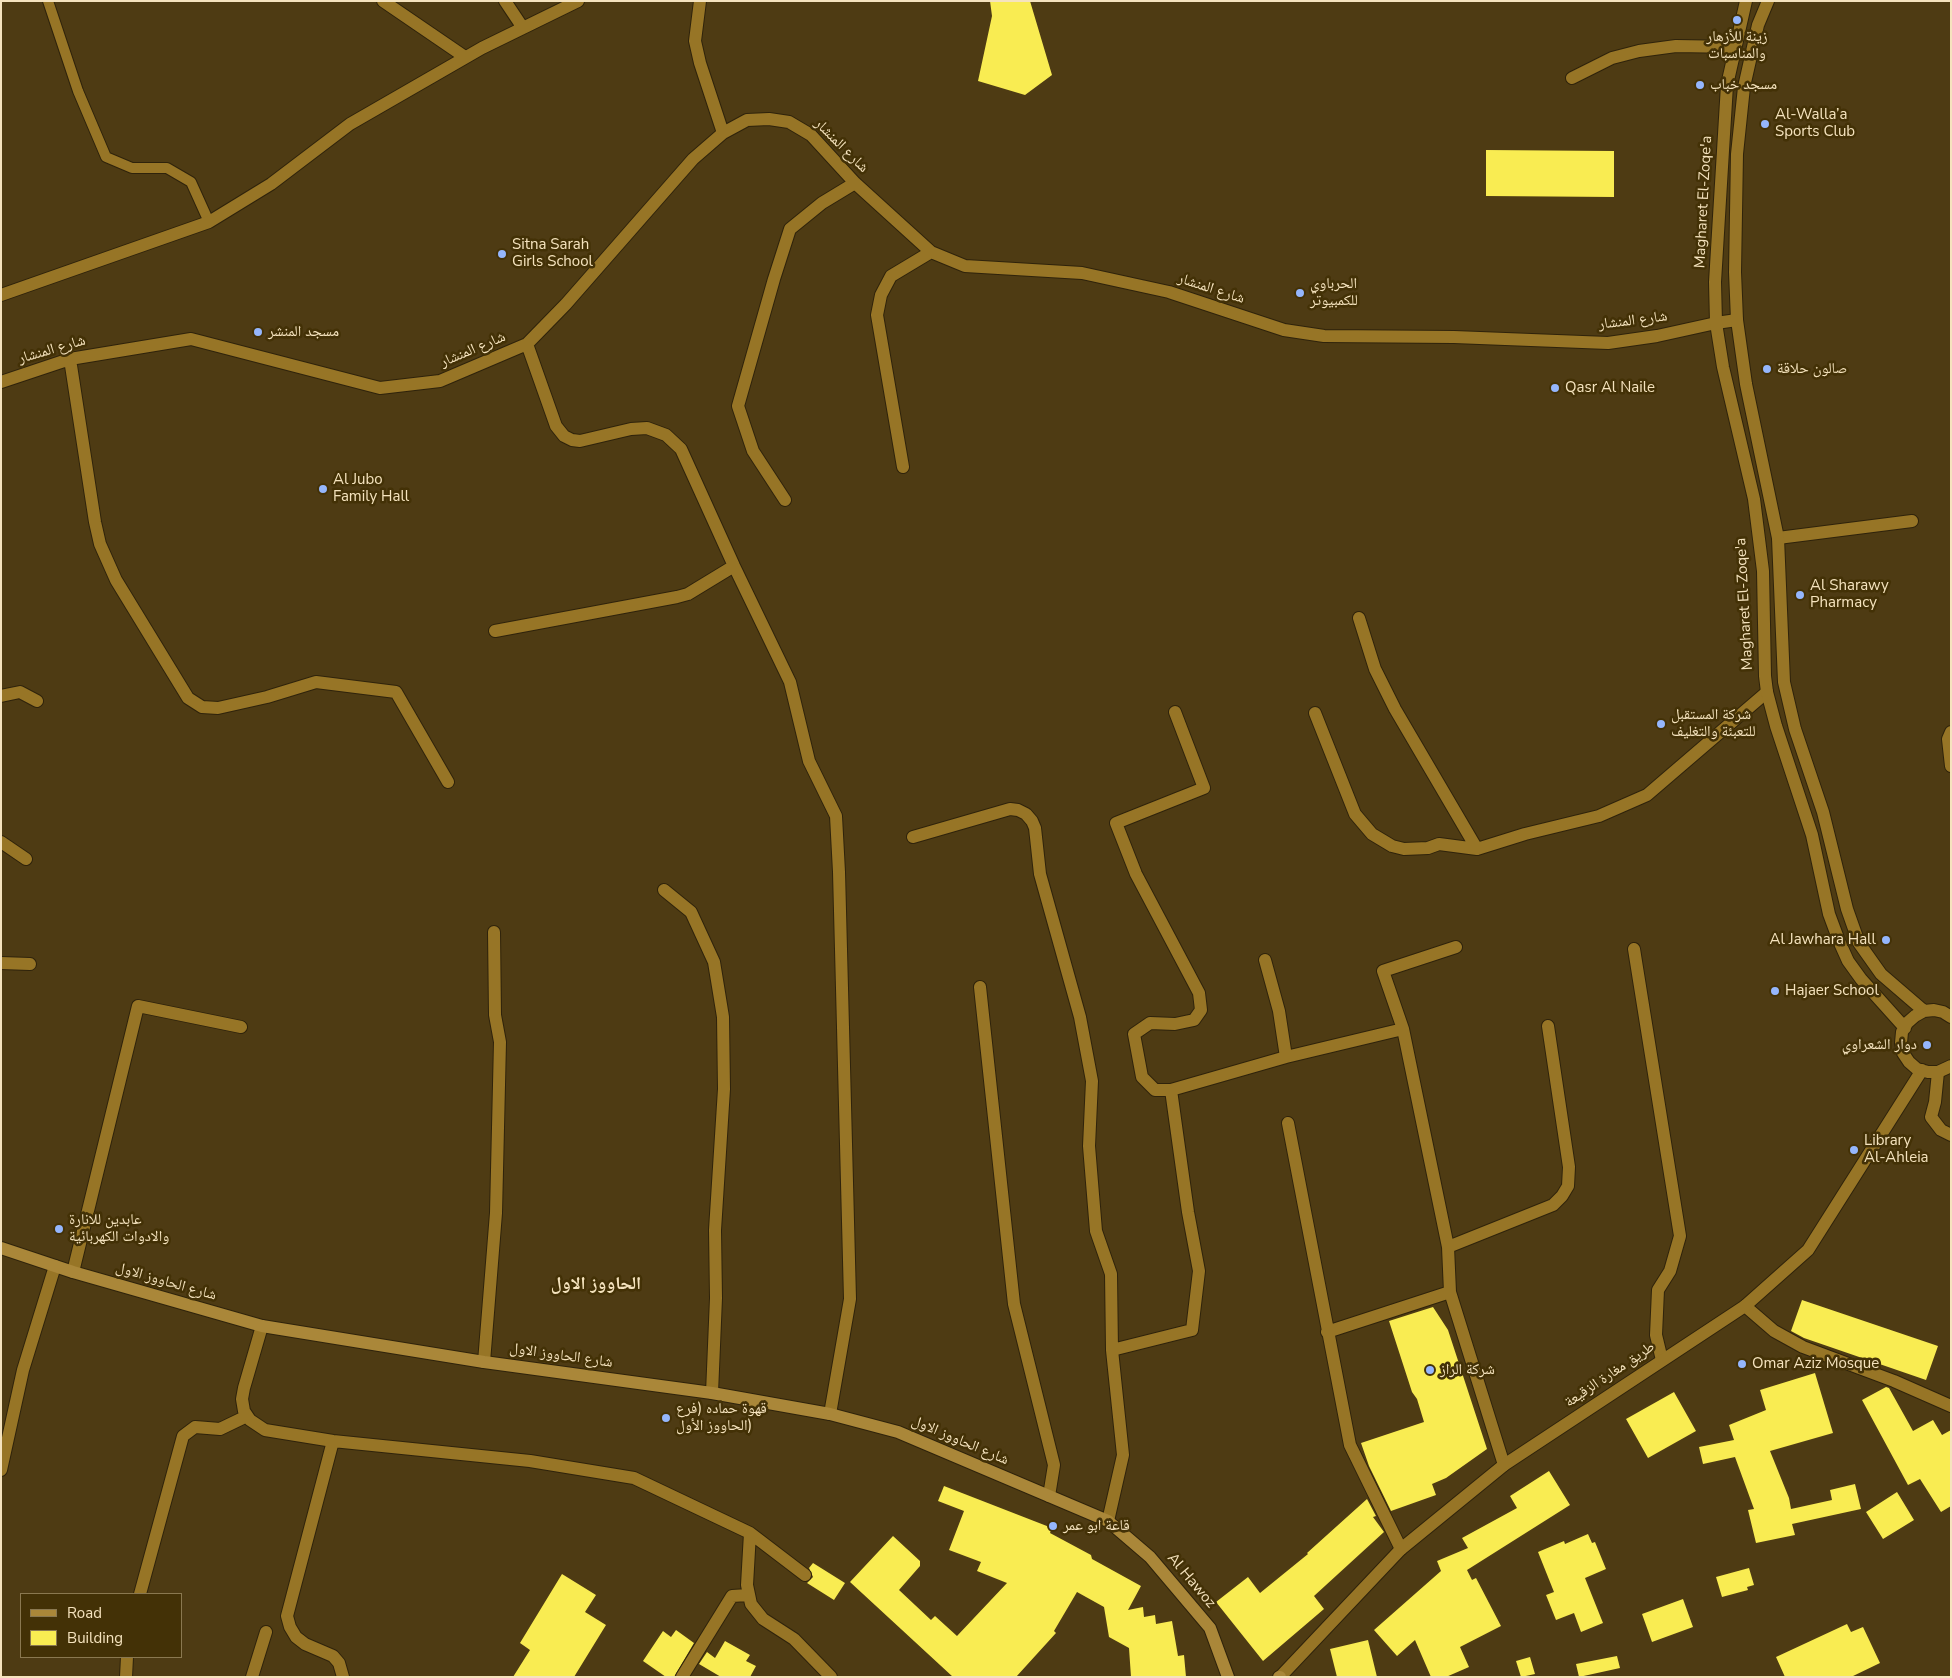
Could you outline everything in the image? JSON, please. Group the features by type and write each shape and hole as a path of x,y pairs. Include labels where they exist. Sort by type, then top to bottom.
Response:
{"main road":[{"name":"شارع الحاووز الاول","path":"1,1248 73,1272 262,1326 484,1362 712,1393 830,1414 898,1432 1108,1521"},
{"name":"Al Hawoz","path":"1108,1521 1150,1557 1210,1628 1227,1673"},
{"path":"1227,1673 1238,1677"}],"street":[{"path":"383,1 465,57"},
{"path":"506,1 523,28"},
{"path":"1,295 209,222 271,184 350,124 465,57 578,1"},
{"path":"700,1 695,41 700,63 723,133"},
{"name":"Magharet El-Zoqe'a","path":"1746,1 1727,85 1715,282 1716,323 1723,367 1754,498 1763,571 1767,692 1776,726 1812,835 1829,914 1839,941 1848,961 1861,979 1905,1028"},
{"name":"Magharet El-Zoqe'a","path":"1768,1 1758,25 1744,87 1737,154 1735,272 1737,320 1746,384 1778,538 1784,682 1795,729 1825,820 1847,908 1859,944 1881,974 1924,1011"},
{"path":"1572,78 1612,58 1639,52 1676,46 1736,47"},
{"name":"شارع المنشار","path":"1,382 70,359 191,339 380,388 440,381 527,344 566,304 693,159 723,133 747,120 769,119 789,122 811,135 855,183 931,252 965,266 1082,273 1169,292 1284,330 1324,336 1454,337 1608,343 1657,336 1737,320"},
{"path":"785,500 753,451 738,406 771,288 790,230 822,203 855,183"},
{"path":"903,467 877,315 881,295 891,276 931,252"},
{"path":"527,344 556,426 568,438 580,441 647,428 657,431 674,441 683,453 734,566 790,682 809,761 832,804 838,827 850,1298 830,1414"},
{"path":"70,359 94,522 100,544 116,580 188,698 202,707 218,708 267,698 316,682 396,692 448,782"},
{"path":"1778,538 1912,522"},
{"path":"495,631 678,597 688,594 734,566"},
{"path":"1359,618 1375,669 1395,709 1477,849"},
{"path":"1,696 20,692 37,701"},
{"path":"1316,712 1355,814 1372,834 1387,843 1404,849 1428,848 1439,844 1477,849 1525,834 1599,816 1647,795 1767,692"},
{"path":"1175,712 1204,788 1116,823 1136,874 1198,993 1201,1010 1194,1020 1175,1024 1150,1023 1134,1034 1142,1077 1155,1090 1171,1090 1286,1057 1403,1029"},
{"path":"1951,732 1948,739 1951,766"},
{"path":"913,837 1014,809 1029,817 1034,824 1040,874 1080,1017 1092,1081 1089,1146 1096,1231 1110,1274 1112,1350 1123,1455 1108,1521"},
{"path":"1,842 26,859"},
{"path":"664,890 691,912 714,962 723,1018 724,1089 715,1230 716,1298 712,1393"},
{"path":"484,1362 496,1213 500,1042 495,1014 494,932"},
{"path":"1456,947 1383,971 1403,1029 1448,1247 1450,1292 1504,1465"},
{"path":"1634,949 1680,1236 1670,1271 1658,1290 1656,1335 1662,1360"},
{"path":"1265,960 1279,1011 1286,1057"},
{"path":"1,963 30,964"},
{"path":"980,987 1014,1304 1054,1466 1049,1496"},
{"path":"73,1272 138,1006 242,1027"},
{"path":"1951,1017 1943,1012 1934,1010 1924,1011 1907,1023 1901,1043 1903,1053 1909,1062 1922,1070 1938,1072 1951,1066"},
{"path":"1448,1247 1553,1205 1568,1186 1569,1167 1548,1026"},
{"name":"طريق مغارة الزقيعة","path":"1280,1677 1401,1549 1504,1465 1745,1306 1808,1250 1922,1070"},
{"path":"1938,1072 1935,1102 1931,1117 1940,1130 1951,1135"},
{"path":"1112,1350 1192,1330 1199,1271 1188,1212 1171,1090"},
{"path":"1288,1123 1350,1445 1401,1549"},
{"path":"1,1470 23,1370 55,1266"},
{"path":"1327,1332 1450,1292"},
{"path":"1745,1306 1774,1331 1803,1347 1894,1381 1951,1406"},
{"path":"262,1326 242,1393 243,1405 247,1416 265,1430 333,1441 530,1461 634,1478 750,1533 805,1574"},
{"path":"140,1593 183,1436 195,1428 220,1429 247,1416"},
{"path":"333,1441 287,1616 290,1627 296,1637 305,1644 333,1656 341,1667 343,1677"},
{"path":"750,1533 748,1595 756,1612 763,1619 794,1639 831,1677"},
{"path":"682,1677 732,1596 748,1595"},
{"path":"252,1677 266,1632"},
{"path":"126,1677 127,1658"}],"lane":[{"path":"48,1 78,91 106,157 132,168 167,168 190,182 209,222"}],"building":[{"path":"990,1 1030,1 1052,75 1025,95 978,81 992,16"},
{"path":"1486,150 1614,151 1614,197 1486,196"},
{"path":"1802,1300 1938,1346 1926,1380 1804,1338 1791,1331"},
{"path":"1433,1307 1448,1330 1487,1449 1446,1478 1432,1484 1436,1495 1391,1511 1369,1466 1361,1443 1424,1422 1417,1399 1412,1392 1389,1321"},
{"path":"1815,1373 1833,1433 1770,1451 1789,1498 1791,1509 1832,1500 1830,1490 1855,1484 1861,1509 1792,1524 1795,1535 1756,1543 1748,1510 1754,1509 1735,1457 1703,1464 1699,1447 1734,1440 1729,1425 1766,1410 1760,1390"},
{"path":"1886,1387 1889,1388 1913,1431 1933,1420 1942,1435 1951,1430 1951,1506 1941,1512 1920,1479 1908,1485 1862,1400"},
{"path":"1674,1392 1696,1431 1648,1458 1626,1419"},
{"path":"1549,1471 1570,1505 1467,1570 1472,1580 1476,1578 1501,1626 1460,1647 1469,1667 1446,1677 1431,1677 1415,1640 1397,1656 1374,1630 1441,1571 1437,1561 1468,1548 1462,1538 1517,1508 1510,1496"},
{"path":"944,1486 1052,1528 1050,1533 1091,1555 1092,1559 1141,1586 1128,1610 1143,1607 1144,1617 1155,1615 1156,1624 1172,1621 1178,1656 1184,1655 1186,1677 1131,1677 1129,1648 1109,1637 1104,1607 1077,1592 1054,1631 1056,1633 1016,1677 953,1677 850,1582 893,1536 920,1561 920,1566 899,1590 931,1620 935,1616 957,1636 1007,1583 977,1571 981,1562 949,1550 964,1511 938,1501"},
{"path":"1897,1492 1914,1520 1883,1539 1866,1512"},
{"path":"1367,1499 1376,1516 1373,1517 1384,1532 1314,1596 1324,1609 1263,1661 1216,1602 1248,1577 1260,1593 1308,1554"},
{"path":"1588,1534 1592,1543 1595,1542 1606,1569 1585,1578 1603,1623 1581,1632 1574,1613 1556,1620 1546,1595 1554,1592 1538,1552 1564,1541 1565,1544"},
{"path":"813,1563 845,1583 834,1600 807,1583 813,1577 809,1568"},
{"path":"1749,1568 1754,1585 1747,1587 1748,1590 1722,1597 1716,1577"},
{"path":"562,1574 596,1595 585,1612 606,1625 574,1677 513,1677 530,1650 520,1643"},
{"path":"1683,1599 1693,1627 1652,1642 1642,1614"},
{"path":"1847,1624 1851,1632 1863,1627 1880,1663 1851,1677 1785,1677 1776,1657"},
{"path":"676,1630 694,1643 674,1677 666,1677 643,1661 663,1631 671,1637"},
{"path":"1368,1640 1377,1677 1337,1677 1330,1649"},
{"path":"725,1641 750,1655 746,1661 756,1666 750,1677 721,1677 699,1664 707,1652 715,1658"},
{"path":"1617,1656 1620,1668 1579,1677 1576,1664"},
{"path":"1530,1657 1535,1674 1521,1677 1516,1661"}],"place":[{"name":"زينة للأزهار والمناسبات","path":"1737,20"},
{"name":"مسجد خباب","path":"1700,85"},
{"name":"Al-Walla’a Sports Club","path":"1765,124"},
{"name":"Sitna Sarah Girls School","path":"502,254"},
{"name":"الحرباوي للكمبيوتر","path":"1300,293"},
{"name":"مسجد المنشر","path":"258,332"},
{"name":"صالون حلاقة","path":"1767,369"},
{"name":"Qasr Al Naile","path":"1555,388"},
{"name":"Al Jubo Family Hall","path":"323,489"},
{"name":"Al Sharawy Pharmacy","path":"1800,595"},
{"name":"شركة المستقبل للتعبئة والتغليف","path":"1661,724"},
{"name":"Al Jawhara Hall","path":"1886,940"},
{"name":"Hajaer School","path":"1775,991"},
{"name":"دوار الشعراوي","path":"1927,1045"},
{"name":"Library Al-Ahleia","path":"1854,1150"},
{"name":"عابدين للانارة والادوات الكهربائية","path":"59,1229"},
{"name":"Omar Aziz Mosque","path":"1742,1364"},
{"name":"شركة الراز","path":"1430,1370"},
{"name":"قهوة حماده (فرع الحاووز الأول)","path":"666,1418"},
{"name":"قاعة ابو عمر","path":"1053,1526"}],"district":[{"name":"الحاووز الاول","path":"596,1285"}]}
